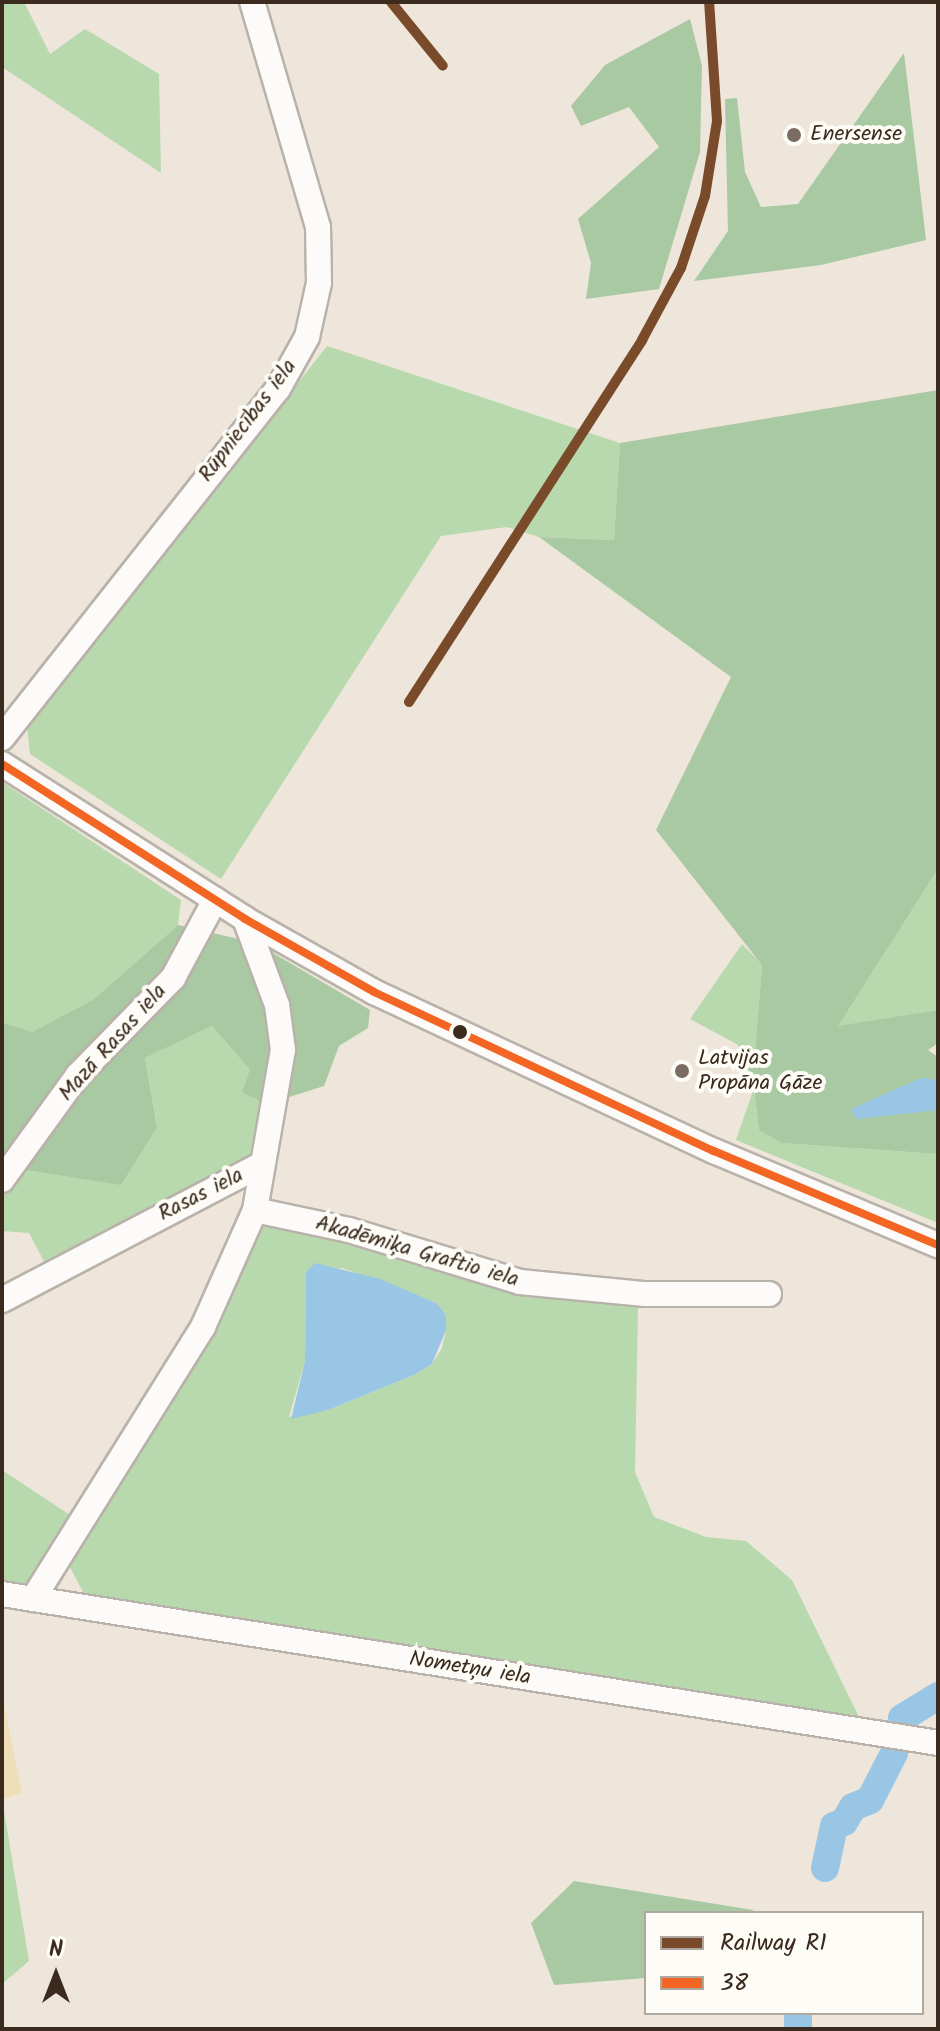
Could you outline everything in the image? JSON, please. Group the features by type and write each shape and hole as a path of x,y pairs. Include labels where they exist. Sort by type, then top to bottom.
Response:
{"street":[{"name":"Rūpniecības iela","path":"2,738 278,389 307,337 319,283 318,227 252,2"},
{"path":"2,764 245,919 374,992 515,1061 938,1245"},
{"name":"Mazā Rasas iela","path":"2,1180 78,1075 173,978 215,900"},
{"name":"Rasas iela","path":"2,1300 260,1165 276,1108 283,1050 277,1005 245,919"},
{"path":"33,1599 203,1327 255,1210 260,1165"},
{"name":"Akadēmiķa Graftio iela","path":"255,1210 349,1230 520,1282 645,1294 769,1294"},
{"name":"Nometņu iela","path":"2,1594 938,1743"}],"green space":[{"path":"2,2 24,2 50,54 85,29 159,74 161,173 2,67"},
{"path":"690,19 702,66 700,152 659,289 586,299 591,263 578,219 659,147 629,107 581,126 571,106 605,65"},
{"path":"904,53 926,240 821,265 694,281 728,231 725,99 737,98 745,172 761,207 798,204"},
{"path":"327,346 620,443 614,540 539,537 507,527 441,536 221,879 30,754 27,726"},
{"path":"938,390 938,869 838,1026 938,1010 938,1043 928,1050 938,1057 938,1154 781,1143 759,1130 754,1088 738,1044 755,1053 762,965 656,830 731,677 539,537 614,540 620,443"},
{"path":"2,782 181,900 178,925 94,999 32,1032 2,1022"},
{"path":"938,869 938,1010 837,1027"},
{"path":"178,925 256,943 370,1010 368,1028 339,1046 324,1086 267,1104 242,1092 250,1070 212,1026 145,1058 157,1127 121,1185 21,1169 2,1159 2,1022 32,1032 94,999"},
{"path":"742,944 762,964 755,1054 690,1019"},
{"path":"212,1026 250,1070 267,1104 258,1147 248,1160 47,1267 29,1233 2,1231 2,1186 21,1169 157,1126 145,1058"},
{"path":"754,1088 759,1130 781,1143 938,1154 938,1223 736,1140"},
{"path":"272,1218 624,1299 638,1307 635,1472 654,1517 706,1537 746,1541 792,1580 860,1719 84,1594 70,1567 87,1525 252,1236","holes":["342,1268 436,1303 446,1330 442,1348 432,1364 414,1375 328,1410 289,1417 305,1361 306,1272"]},
{"path":"2,1470 73,1517 36,1581 19,1587 2,1584"},
{"path":"2,1799 29,1961 2,1984"},
{"path":"574,1881 753,1911 644,1911 644,1978 554,1985 531,1923"}],"sand":[{"path":"2,1695 22,1793 2,1799"}],"water":[{"path":"921,1078 938,1080 938,1110 856,1119 851,1109"},
{"path":"315,1263 380,1279 436,1303 446,1315 446,1330 432,1364 414,1375 328,1410 291,1419 305,1361 306,1272"}],"waterway":[{"path":"902,1718 938,1696"},
{"path":"825,1868 834,1826 844,1822 853,1807 870,1800 894,1753"},
{"path":"798,2015 798,2029"}],"rail line":[{"name":"R1","path":"391,2 443,66"},
{"name":"R1","path":"409,702 642,340 681,268 705,196 717,121 709,2"}],"transit line":[{"name":"38","path":"2,764 245,919 374,992 714,1151 938,1245"}],"place":[{"name":"Enersense","path":"794,135"},
{"name":"Latvijas Propāna Gāze","path":"682,1071"}]}
